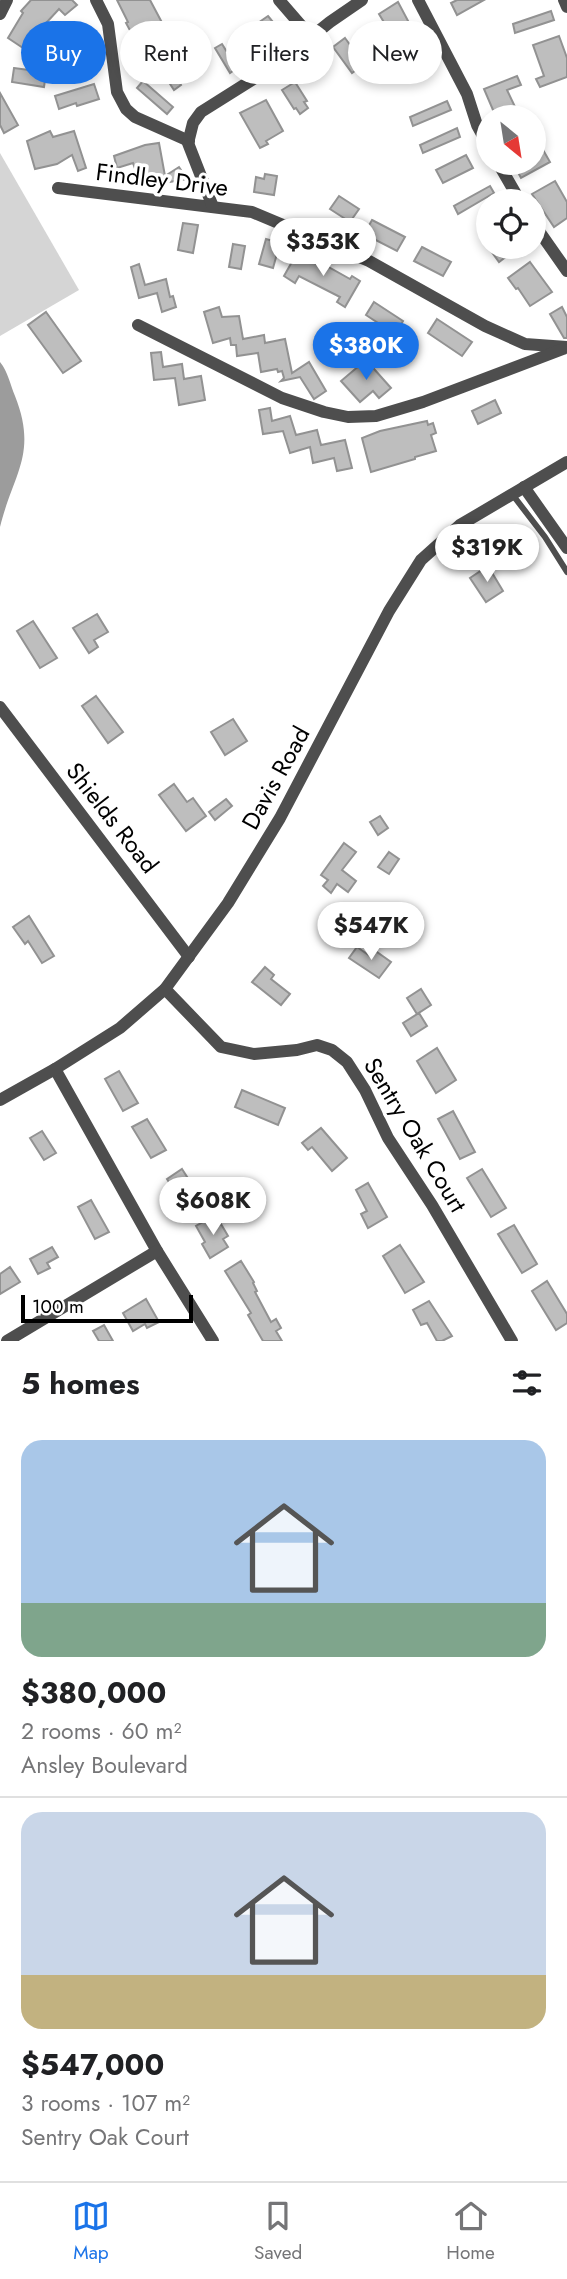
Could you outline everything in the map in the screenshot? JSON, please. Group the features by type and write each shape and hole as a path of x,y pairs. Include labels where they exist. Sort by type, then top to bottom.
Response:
{"street":[{"path":"0,14 7,0"},
{"path":"96,0 108,24 112,65 120,100 135,117 189,141"},
{"path":"279,0 297,21"},
{"path":"333,21 362,0"},
{"path":"418,0 467,94 476,122"},
{"path":"564,0 567,6"},
{"path":"214,207 189,141 193,123 201,112 246,84"},
{"name":"Findley Drive","path":"58,188 252,212 369,261 485,326 525,344 567,348"},
{"path":"546,241 567,271"},
{"path":"138,325 282,398 348,417 376,416 422,402 567,348"},
{"name":"Davis Road","path":"0,1100 120,1028 165,989 228,903 279,818 388,611 421,560 460,525 567,462"},
{"path":"524,487 567,548"},
{"name":"Shields Road","path":"0,707 189,957"},
{"name":"Sentry Oak Court","path":"165,989 221,1046 254,1054 297,1050 317,1045 332,1050 347,1062 365,1090 388,1138 432,1205 512,1341"},
{"path":"55,1069 157,1251 212,1341"},
{"path":"7,1341 157,1251"}],"lane":[{"path":"512,494 545,537 567,572"}],"shaded area":[{"path":"0,153 79,290 0,336"},
{"path":"0,362 7,374 21,416 24,449 0,527"}],"building":[{"path":"31,0 72,0 77,5 65,15 59,9 48,21 21,21 21,47 8,38 23,13 21,11"},
{"path":"117,0 150,0 161,21 128,21"},
{"path":"457,0 484,0 457,15 451,3"},
{"path":"398,2 408,21 383,21 379,14"},
{"path":"551,11 554,20 515,33 513,24"},
{"path":"559,36 567,58 567,77 540,87 536,79 544,76 533,45"},
{"path":"345,38 348,42 348,68 334,48"},
{"path":"222,44 226,50 226,66 215,48"},
{"path":"14,68 21,69 21,83 12,82"},
{"path":"517,76 521,85 507,90 514,105 491,105 484,89"},
{"path":"94,84 99,99 59,109 55,96"},
{"path":"140,84 146,84 173,107 167,114 137,88"},
{"path":"170,84 180,84 181,85 174,90"},
{"path":"296,84 307,101 304,102 308,108 300,114 282,90"},
{"path":"0,93 18,125 4,133 0,125"},
{"path":"266,100 283,131 260,148 240,113"},
{"path":"447,101 451,110 413,126 410,117"},
{"path":"457,128 460,137 423,153 420,145"},
{"path":"50,131 53,137 74,131 86,168 78,171 72,155 57,164 35,169 27,141"},
{"path":"159,143 165,176 179,167 187,179 152,185 156,182 155,175 139,180 133,163 117,168 114,156"},
{"path":"466,155 473,168 443,183 436,170"},
{"path":"265,174 277,176 274,195 254,192 256,177 264,179"},
{"path":"555,181 567,202 567,218 554,227 546,215 546,189 541,189"},
{"path":"476,194 476,204 458,214 454,206"},
{"path":"339,196 359,209 350,222 330,209"},
{"path":"372,220 405,237 397,251 364,234"},
{"path":"183,223 198,225 193,253 178,250"},
{"path":"266,239 280,243 273,268 259,264"},
{"path":"233,244 245,246 241,269 229,267"},
{"path":"422,247 451,262 443,276 414,261"},
{"path":"297,253 322,267 323,264 350,279 352,276 360,281 345,307 337,302 340,297 299,276 295,283 284,276"},
{"path":"530,262 552,292 530,306 508,278"},
{"path":"139,264 145,285 166,279 170,297 173,296 176,307 162,312 157,293 139,298 131,267"},
{"path":"374,302 403,321 395,334 366,315"},
{"path":"219,307 222,317 239,316 243,339 264,335 265,343 285,339 292,373 309,362 326,391 314,399 300,377 281,381 284,378 282,371 278,372 277,369 261,372 258,353 237,356 236,345 231,345 230,338 213,343 204,312"},
{"path":"562,307 567,317 567,338 564,338 550,314"},
{"path":"46,312 81,361 63,373 28,325"},
{"path":"437,319 472,342 462,356 428,333"},
{"path":"161,352 163,367 182,364 184,379 201,376 205,400 179,405 175,378 154,380 151,353"},
{"path":"366,360 391,388 379,398 373,391 360,402 341,381"},
{"path":"495,400 501,413 478,424 472,411"},
{"path":"270,408 272,421 290,416 296,435 317,430 321,445 345,440 352,468 337,471 334,458 313,463 310,447 290,453 283,431 263,434 259,410"},
{"path":"427,421 428,425 433,423 436,433 431,435 436,451 371,472 362,438 380,431"},
{"path":"488,566 503,591 486,602 470,578"},
{"path":"97,614 108,632 94,640 98,647 89,653 73,628"},
{"path":"33,621 57,658 40,668 17,631"},
{"path":"96,696 123,732 108,743 82,706"},
{"path":"233,719 247,741 225,755 211,732"},
{"path":"174,784 187,802 193,798 206,816 186,831 159,795"},
{"path":"226,799 232,806 215,820 209,812"},
{"path":"380,816 388,828 378,835 370,822"},
{"path":"344,843 356,852 342,870 356,881 348,892 337,884 331,893 323,886 328,880 321,875"},
{"path":"389,852 399,859 389,874 378,867"},
{"path":"29,916 54,956 42,963 28,941 25,944 13,927"},
{"path":"357,947 370,956 374,950 391,962 379,978 349,958"},
{"path":"265,967 274,975 271,979 290,994 281,1005 252,982"},
{"path":"421,989 431,1005 417,1014 407,998"},
{"path":"419,1013 427,1026 411,1036 403,1023"},
{"path":"437,1048 456,1080 436,1093 417,1061"},
{"path":"119,1071 138,1103 123,1111 105,1079"},
{"path":"242,1090 285,1108 278,1125 235,1107"},
{"path":"453,1111 475,1152 460,1159 438,1119"},
{"path":"147,1119 166,1150 151,1158 132,1127"},
{"path":"321,1128 347,1158 332,1171 312,1147 308,1150 302,1143"},
{"path":"42,1131 56,1153 44,1160 30,1138"},
{"path":"182,1169 200,1197 185,1207 167,1179"},
{"path":"482,1169 506,1208 491,1217 467,1178"},
{"path":"368,1183 387,1217 368,1228 361,1214 367,1211 356,1190"},
{"path":"91,1200 109,1232 95,1239 78,1207"},
{"path":"210,1218 215,1227 221,1224 228,1236 223,1239 228,1247 210,1258 196,1226"},
{"path":"514,1225 537,1264 522,1273 498,1234"},
{"path":"400,1245 424,1282 405,1293 383,1256"},
{"path":"52,1247 58,1257 47,1263 50,1268 38,1274 30,1259"},
{"path":"241,1261 254,1282 255,1292 271,1322 276,1319 281,1328 276,1331 282,1341 263,1341 248,1315 251,1313 225,1271"},
{"path":"10,1267 20,1282 0,1294 0,1274"},
{"path":"547,1281 567,1314 567,1323 556,1330 532,1291"},
{"path":"146,1299 159,1322 147,1328 145,1324 133,1331 123,1313"},
{"path":"429,1301 452,1336 442,1341 437,1341 427,1323 421,1325 413,1310"},
{"path":"104,1325 113,1341 99,1341 93,1331"}]}
